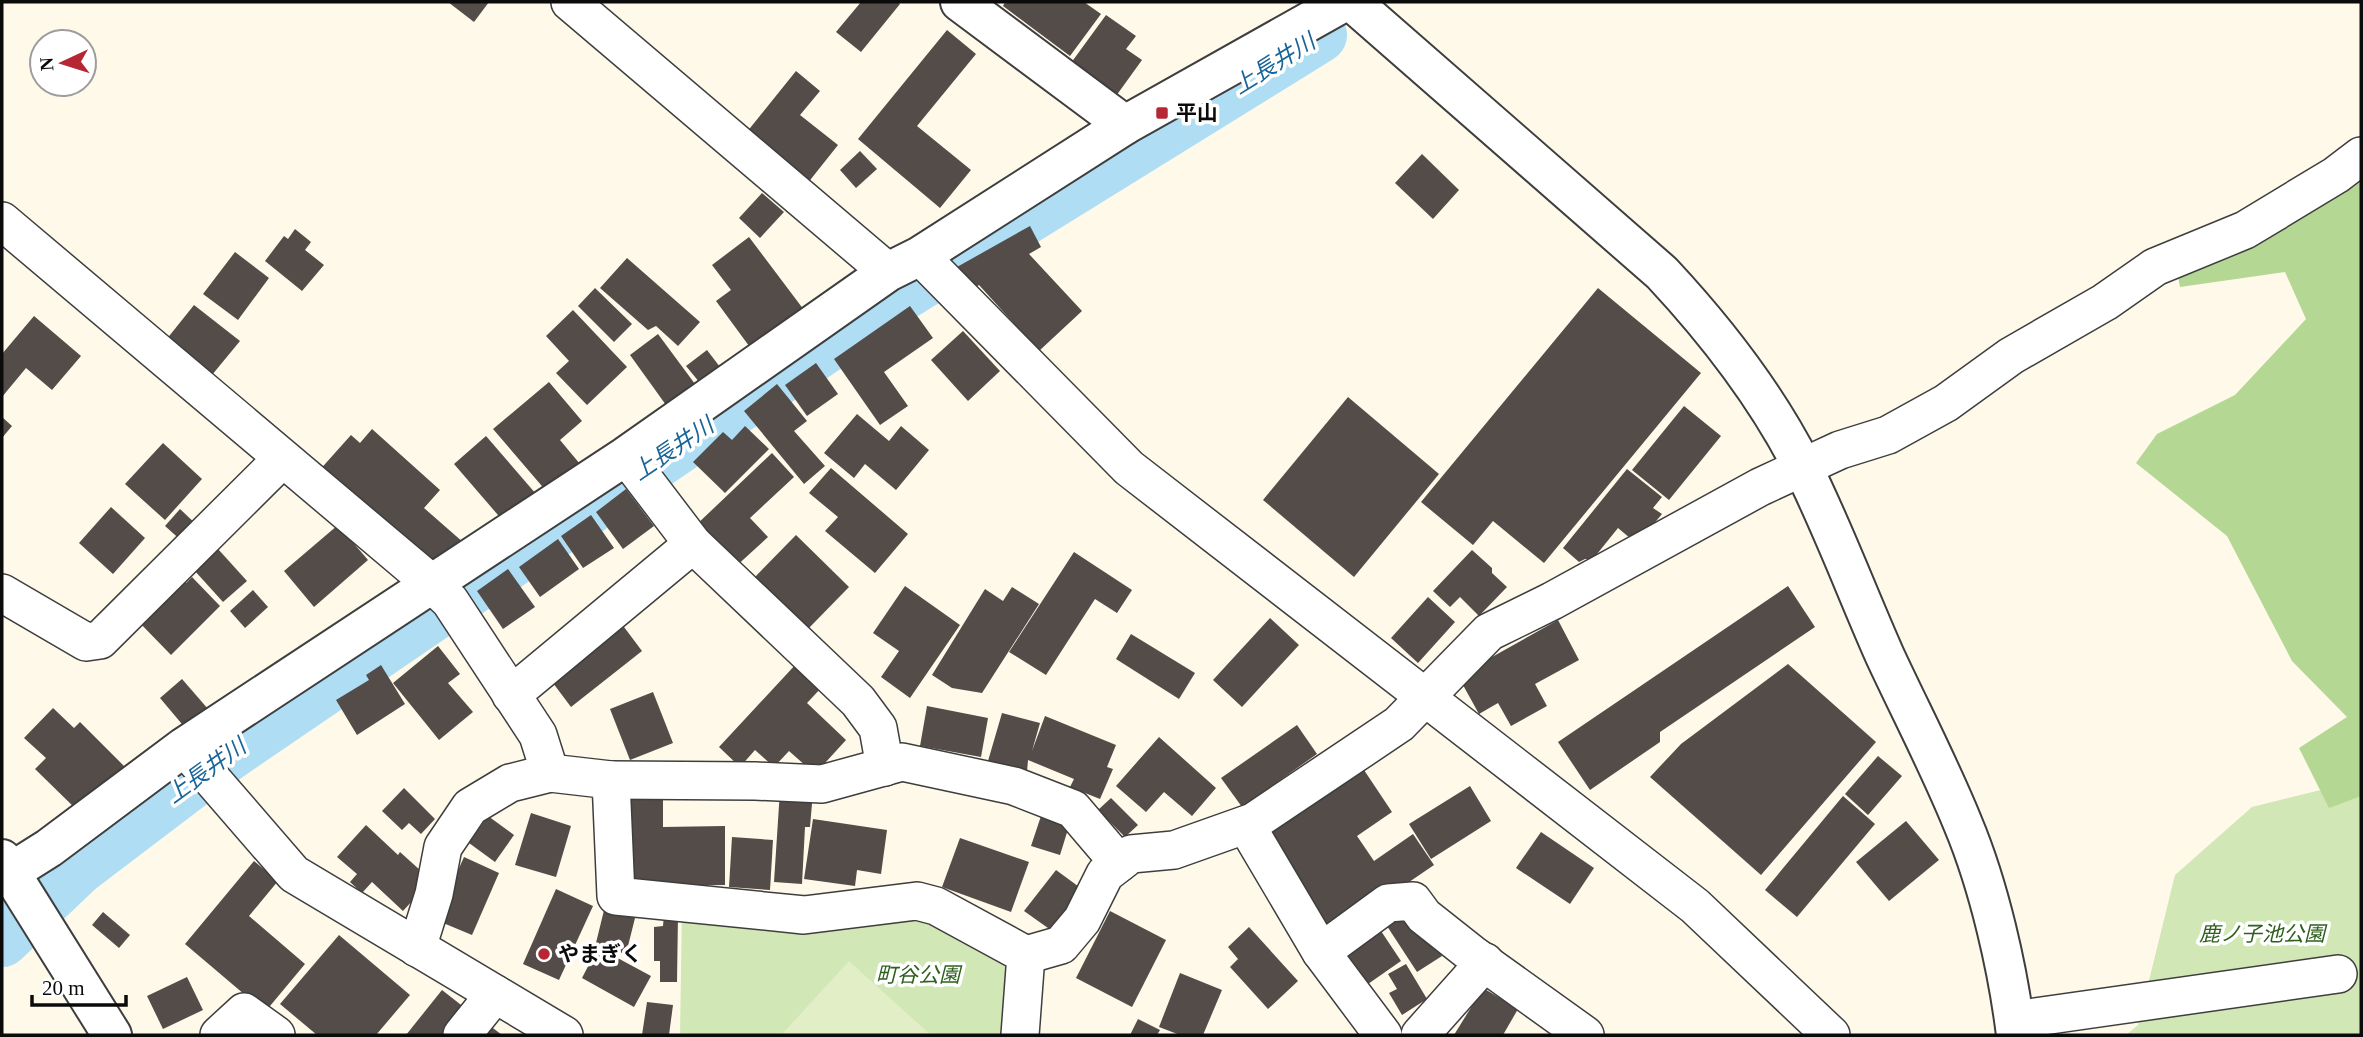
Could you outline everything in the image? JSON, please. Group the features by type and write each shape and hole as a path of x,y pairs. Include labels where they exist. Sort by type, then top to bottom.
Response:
{"street":[{"path":"570,2 904,264 1129,468 1695,906 1830,1035"},
{"path":"960,2 1125,125"},
{"path":"112,1035 5,870 49,848 184,747 626,456 904,264 1125,125 1344,2"},
{"path":"1352,2 1662,274 1703,317 1772,412 1802,467 1875,634 1965,827 1984,887 2015,1028 2338,974"},
{"path":"611,780 616,896 804,915 917,901 936,906 1026,955 1061,945 1082,920 1105,874 1131,853 1174,850 1252,822 1399,724 1489,632 1552,601 1760,486 1840,450 1888,435 1946,403 2011,356 2105,302 2154,267 2245,230 2336,175 2361,156"},
{"path":"2,221 450,601 538,735 550,773"},
{"path":"626,456 693,544 858,701 878,728 886,767"},
{"path":"2,593 86,642 100,640 282,459"},
{"path":"511,695 693,544"},
{"path":"184,747 294,874 564,1035"},
{"path":"417,947 434,894 443,847 470,807 510,783 550,773 611,780 822,784 902,762 1014,786 1073,809 1119,863"},
{"path":"1246,825 1321,951 1383,1035"},
{"path":"1321,951 1388,903 1413,901 1424,916 1585,1035"},
{"path":"1020,1035 1026,955"},
{"path":"1420,1035 1485,962"},
{"path":"462,1035 495,994"},
{"path":"219,1035 244,1012 276,1035"}],"green space":[{"path":"2361,166 2361,796 2329,808 2299,748 2347,717 2292,661 2227,536 2136,463 2157,434 2235,395 2306,319 2285,272 2180,287 2174,256"},
{"name":"鹿ノ子池公園","path":"2361,780 2361,1035 2126,1035 2138,1025 2175,875 2252,807"},
{"name":"町谷公園","path":"682,908 930,913 1017,958 1007,1035 680,1035"},
{"path":"849,961 931,1035 785,1035 783,1033"}],"building":[{"path":"448,2 489,2 474,22"},
{"path":"861,2 900,4 861,52 836,32"},
{"path":"1005,2 1084,2 1101,14 1070,56 1003,6"},
{"path":"1106,15 1136,36 1126,49 1142,60 1116,96 1071,63"},
{"path":"947,30 976,54 917,126 971,170 940,208 858,139"},
{"path":"796,71 820,91 800,115 838,145 803,189 742,138"},
{"path":"860,151 877,169 856,188 840,170"},
{"path":"1422,154 1459,190 1433,219 1395,183"},
{"path":"762,193 784,212 760,238 739,218"},
{"path":"1030,226 1041,247 1029,254 1082,311 1039,351 979,285 971,290 957,267"},
{"path":"295,229 311,242 305,250 324,265 302,291 265,261 284,236 288,239"},
{"path":"749,237 804,310 752,350 716,301 731,290 712,265"},
{"path":"235,252 269,278 238,320 203,294"},
{"path":"627,258 700,322 678,346 656,326 648,330 600,288"},
{"path":"595,288 632,324 614,342 578,306"},
{"path":"1598,288 1701,373 1544,563 1493,521 1473,545 1421,502"},
{"path":"194,305 240,341 207,381 162,345"},
{"path":"910,306 933,338 884,372 908,406 880,425 834,359"},
{"path":"573,310 627,367 587,405 556,373 569,361 546,336"},
{"path":"34,316 81,356 52,390 26,368 2,397 2,354"},
{"path":"963,331 1000,371 968,401 931,360"},
{"path":"658,334 695,384 666,405 630,355"},
{"path":"707,350 720,367 700,383 686,366"},
{"path":"816,363 838,394 807,416 785,385"},
{"path":"549,382 582,421 560,440 580,464 547,492 493,429"},
{"path":"777,384 807,421 794,431 825,466 804,484 744,411"},
{"path":"1348,397 1439,474 1354,577 1263,500"},
{"path":"1684,406 1721,436 1669,500 1632,470"},
{"path":"857,414 889,441 901,426 929,450 896,490 865,464 854,478 824,453"},
{"path":"2,417 12,426 2,438"},
{"path":"745,426 769,449 725,493 693,462 723,432 732,440"},
{"path":"372,429 440,490 424,508 464,543 440,570 339,480 333,487 317,473 351,435 360,443"},
{"path":"486,436 536,494 504,522 454,464"},
{"path":"163,443 202,479 165,520 125,484"},
{"path":"772,453 794,477 750,518 768,537 733,569 694,527"},
{"path":"831,468 908,534 875,573 825,531 838,517 809,493"},
{"path":"1627,469 1662,497 1653,508 1662,514 1637,544 1618,528 1593,559 1579,562 1563,548"},
{"path":"626,489 654,526 623,549 596,512"},
{"path":"111,507 145,538 113,574 79,543"},
{"path":"180,509 199,527 184,543 165,526"},
{"path":"591,515 614,548 583,568 561,536"},
{"path":"338,525 368,560 314,607 284,571"},
{"path":"796,535 849,587 807,630 754,578"},
{"path":"558,539 579,569 540,597 519,567"},
{"path":"218,549 247,581 223,602 194,570"},
{"path":"1472,550 1492,568 1492,573 1507,587 1479,616 1460,597 1450,607 1433,591"},
{"path":"1074,552 1132,590 1117,613 1095,599 1046,675 1009,652"},
{"path":"508,569 535,607 503,629 477,591"},
{"path":"180,577 186,583 192,577 220,606 171,655 137,620"},
{"path":"905,586 960,625 910,698 881,677 899,651 873,633"},
{"path":"1788,586 1815,627 1660,732 1660,742 1590,790 1558,742"},
{"path":"1012,587 1039,604 982,693 952,688 932,675 985,589 1003,601"},
{"path":"253,590 268,607 245,628 230,611"},
{"path":"1428,597 1455,622 1418,663 1391,638"},
{"path":"1270,618 1299,645 1242,707 1213,680"},
{"path":"1558,620 1579,660 1535,684 1547,706 1511,726 1498,703 1479,714 1458,676"},
{"path":"621,623 642,651 571,707 550,679"},
{"path":"1131,634 1195,673 1179,699 1116,659"},
{"path":"438,646 460,674 448,683 473,712 439,740 393,683"},
{"path":"797,663 822,687 807,703 846,740 815,774 789,751 774,767 755,750 740,767 719,747"},
{"path":"1788,664 1876,742 1761,875 1650,777 1681,744"},
{"path":"381,665 405,704 357,735 336,700 369,680 366,675"},
{"path":"182,679 215,717 192,736 160,698"},
{"path":"653,692 673,743 630,760 610,709"},
{"path":"927,706 988,718 981,757 920,746"},
{"path":"53,708 74,728 80,722 124,766 78,811 35,769 46,758 24,738"},
{"path":"1002,713 1040,723 1032,751 1045,716 1116,745 1107,767 1113,769 1100,799 1070,787 1074,779 1028,760 1027,772 988,761"},
{"path":"1297,725 1317,754 1242,807 1221,778"},
{"path":"1159,737 1216,788 1192,816 1164,792 1146,812 1116,786"},
{"path":"1878,756 1902,776 1868,815 1845,794"},
{"path":"1362,767 1392,812 1357,836 1374,861 1413,834 1434,865 1330,936 1262,835"},
{"path":"1470,786 1491,821 1431,859 1409,824"},
{"path":"404,788 435,819 421,834 409,823 402,830 382,811"},
{"path":"780,790 813,792 810,827 805,827 802,884 774,882"},
{"path":"625,792 663,792 663,827 725,826 725,885 625,886"},
{"path":"1843,796 1875,824 1797,917 1765,890"},
{"path":"1111,798 1138,825 1125,837 1098,810"},
{"path":"531,813 571,826 556,877 515,865"},
{"path":"488,816 514,835 495,862 469,843"},
{"path":"1041,816 1069,826 1060,855 1031,846"},
{"path":"813,819 887,830 881,874 857,870 855,886 804,879"},
{"path":"1906,821 1939,860 1889,901 1856,862"},
{"path":"366,825 398,855 400,852 431,880 403,911 372,882 362,893 350,882 357,874 337,857"},
{"path":"1541,832 1594,868 1570,904 1516,868"},
{"path":"732,837 773,840 770,890 729,887"},
{"path":"960,838 1029,862 1011,912 942,887"},
{"path":"464,857 499,873 472,935 436,920"},
{"path":"254,861 278,881 249,916 305,964 265,1012 185,944"},
{"path":"1056,870 1086,892 1055,933 1024,911"},
{"path":"556,889 593,906 559,980 523,964"},
{"path":"606,902 637,910 626,954 599,948 651,976 634,1007 582,978 598,947 595,947"},
{"path":"1410,907 1442,956 1417,972 1385,923"},
{"path":"1110,911 1166,940 1132,1007 1076,978"},
{"path":"103,912 130,935 119,948 92,925"},
{"path":"664,914 678,914 677,982 660,982 660,961 654,961 654,927 663,926"},
{"path":"1249,927 1298,981 1268,1009 1230,967 1238,959 1228,947"},
{"path":"1379,928 1401,961 1368,984 1345,951"},
{"path":"339,935 410,995 376,1035 317,1035 280,1004"},
{"path":"1406,964 1427,999 1402,1015 1389,993 1397,989 1388,974"},
{"path":"1180,973 1222,990 1203,1035 1180,1035 1159,1027"},
{"path":"187,977 203,1010 163,1029 147,996"},
{"path":"1483,988 1518,1009 1503,1035 1454,1035"},
{"path":"442,990 465,1008 444,1035 406,1035"},
{"path":"647,1002 673,1005 669,1035 642,1035"},
{"path":"1138,1019 1160,1030 1157,1035 1130,1035"},
{"path":"489,1025 502,1035 481,1035"}],"waterway":[{"name":"上長井川","path":"2,939 78,867 228,753 902,293 1319,35"}],"place":[{"name":"平山","path":"1162,113"},
{"name":"やまぎく","path":"544,954"}]}
